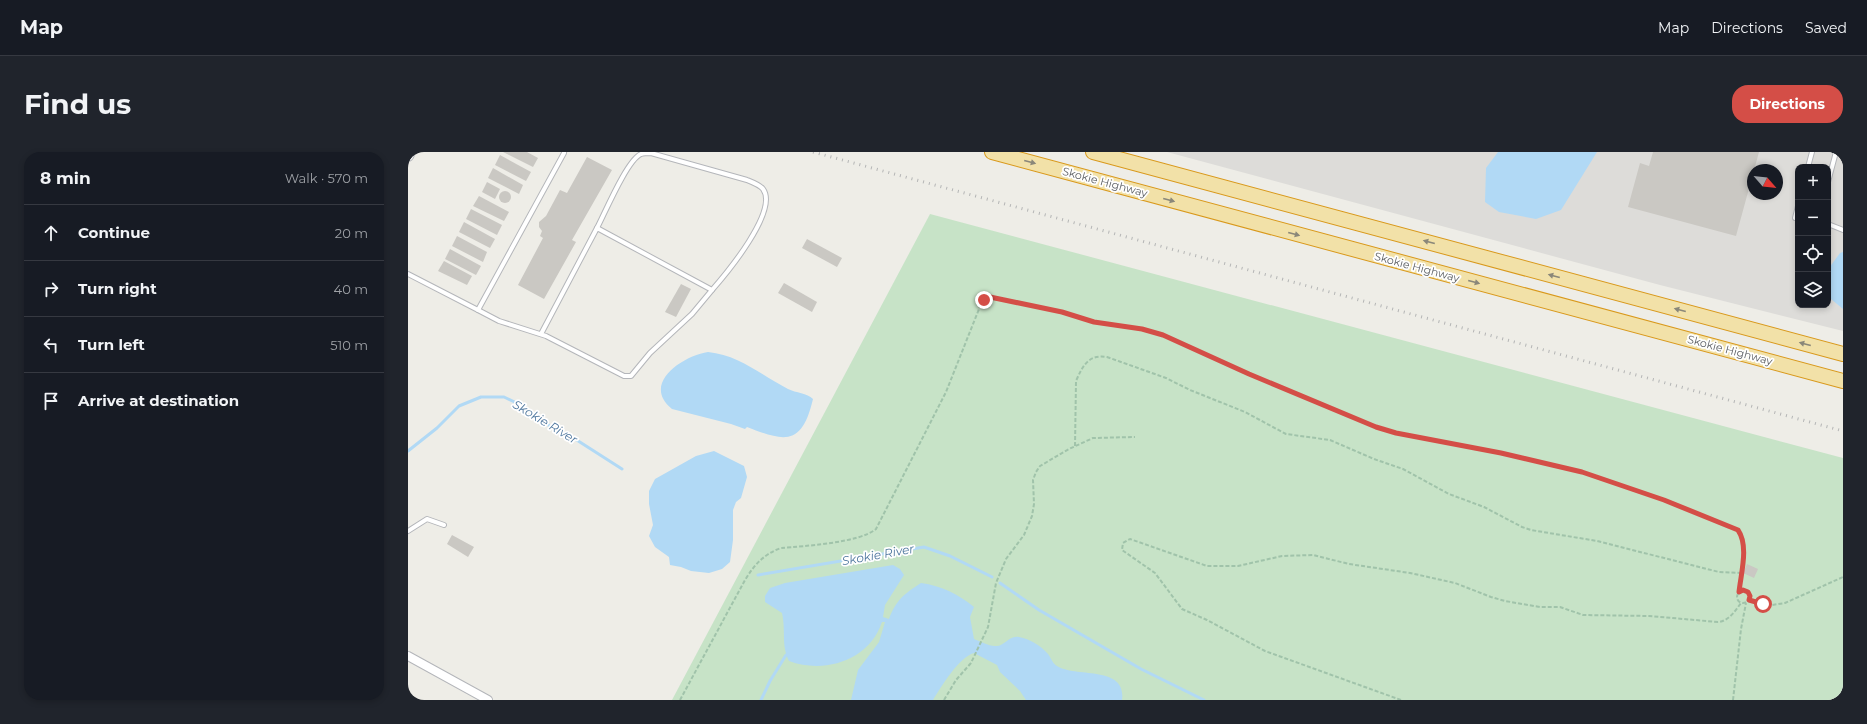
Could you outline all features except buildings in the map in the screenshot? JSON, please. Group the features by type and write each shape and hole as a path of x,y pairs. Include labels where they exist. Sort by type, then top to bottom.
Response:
{"highway":[{"name":"Skokie Highway","path":"992,152 1843,381"},
{"path":"1093,152 1843,354"}],"street":[{"path":"408,156 410,152"},
{"path":"408,656 476,697 488,700"}],"lane":[{"path":"1809,164 1812,152"},
{"path":"1831,171 1836,152"},
{"path":"478,310 564,153"},
{"path":"408,274 499,321 541,334 624,376 631,376 650,353 692,314 745,248 761,218 766,204 766,196 763,189 747,180 651,153 642,154 633,160 626,171 541,334"},
{"path":"1831,225 1843,230"},
{"path":"597,228 712,290"},
{"path":"408,531 427,519 444,525"}],"path":[{"path":"680,700 745,580 752,569 763,557 772,551 781,548 857,538 871,533 876,529 946,392 981,304 984,300 990,297 1062,312 1094,322 1142,329 1163,335 1261,380 1376,427 1396,433 1508,455 1574,470 1664,500 1738,530 1742,537 1743,546 1739,592 1737,596 1741,603"},
{"path":"1075,446 1076,381 1089,360 1094,357 1107,356 1166,378 1190,390 1245,412 1286,434 1330,440 1374,459 1403,469 1438,489 1498,514 1522,527 1531,530 1597,541 1720,572 1741,573"},
{"path":"944,700 956,680 966,670 975,657 988,627 996,583 1006,559 1024,535 1032,516 1034,504 1033,480 1040,466 1075,446 1093,438 1135,437"},
{"path":"1401,700 1265,651 1207,620 1182,609 1155,573 1122,550 1123,543 1130,539 1195,563 1222,567 1238,566 1282,556 1313,555 1455,583 1491,597 1522,605 1560,607 1588,615 1649,616 1718,622 1729,618 1741,603"},
{"path":"1749,600 1772,605 1785,603 1843,577"},
{"path":"1733,700 1746,603 1750,596 1748,592 1743,590 1739,592"},
{"path":"1741,603 1746,603"}],"shaded area":[{"path":"1167,152 1843,152 1843,331 1660,285"}],"green space":[{"path":"930,214 1843,458 1843,700 672,700"}],"water":[{"path":"1498,152 1597,152 1561,210 1536,219 1499,212 1485,202 1486,168"},
{"path":"1843,252 1843,309 1831,299 1831,265 1840,253"},
{"path":"708,352 740,361 788,389 811,397 813,399 809,414 803,425 797,432 790,436 772,436 747,427 745,429 672,409 664,400 661,390 663,381 677,365 687,359"},
{"path":"714,451 744,466 747,477 741,498 736,502 733,510 733,540 730,562 722,569 709,573 691,571 670,565 669,557 655,547 649,536 653,525 649,504 649,491 655,479 696,456"},
{"path":"893,565 900,569 904,575 885,605 883,617 889,619 901,598 921,583 943,588 956,594 974,607 970,617 974,639 992,646 998,646 1015,637 1027,639 1042,648 1057,666 1065,669 1098,674 1109,677 1117,682 1121,689 1122,700 1026,700 1020,691 1000,672 997,665 974,653 962,660 946,680 933,700 851,700 858,670 879,642 885,622 882,622 876,635 867,646 856,655 844,661 830,665 816,666 803,665 789,661 784,644 782,613 765,602 765,596 770,588 785,583"}],"waterway":[{"name":"Skokie River","path":"408,451 437,428 459,406 481,397 504,397 523,406 551,427 572,437 622,469"},
{"name":"Skokie River","path":"758,575 924,547 950,556 992,577"},
{"name":"Skokie River","path":"1000,583 1039,610 1141,669 1204,700"},
{"path":"761,700 770,681 786,655"}],"railway":[{"path":"813,152 1843,431"}],"route":[{"path":"984,300 990,297 1032,307 1062,312 1112,326 1142,329 1163,335 1286,390 1376,427 1396,433 1545,462 1627,486 1664,500 1738,530 1742,537 1743,546 1739,592 1743,590 1748,592 1750,596 1749,600 1763,604"}]}
